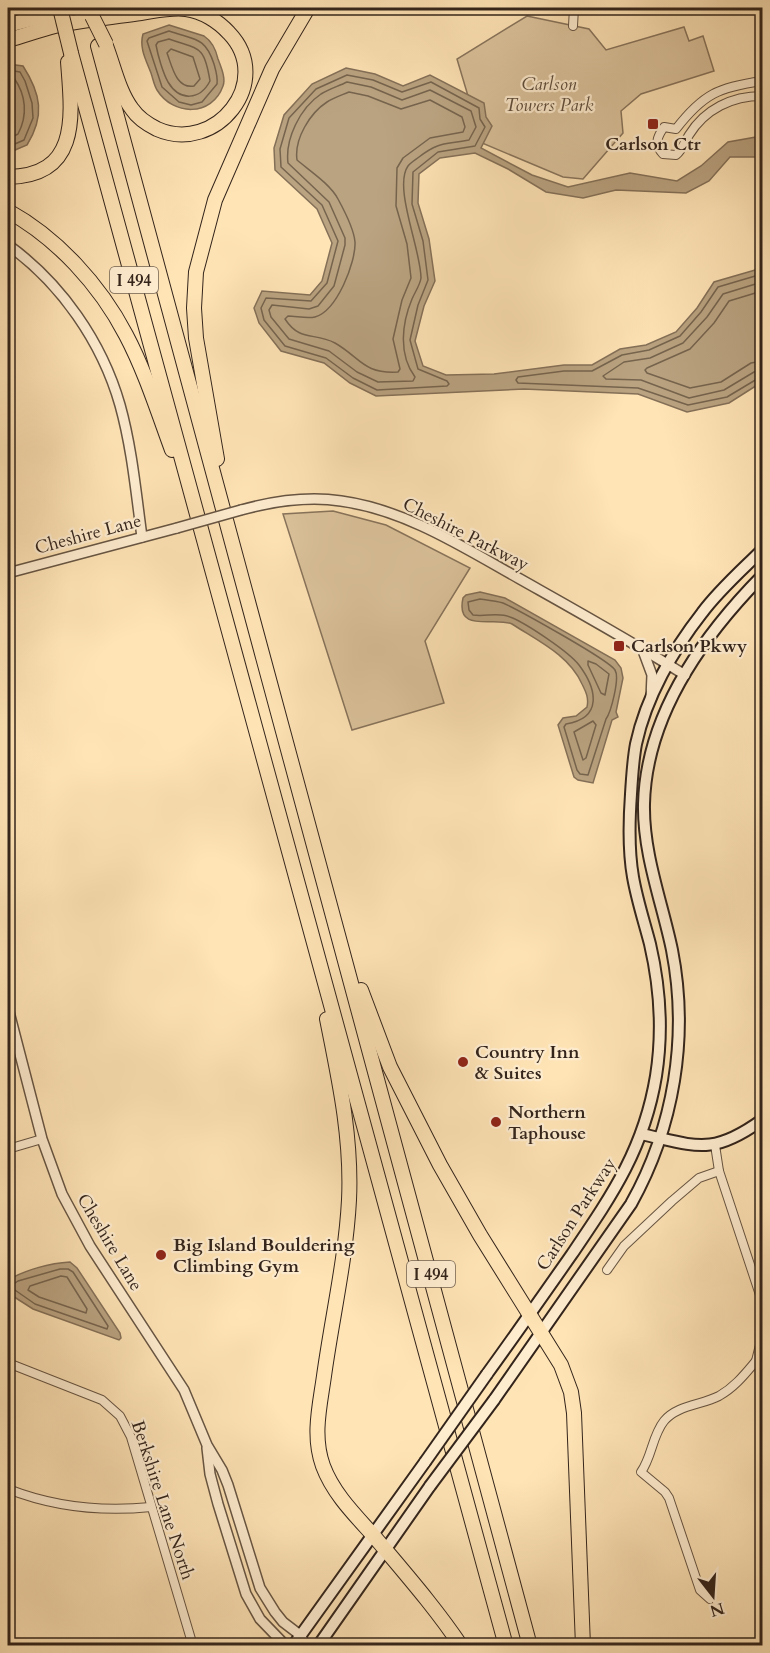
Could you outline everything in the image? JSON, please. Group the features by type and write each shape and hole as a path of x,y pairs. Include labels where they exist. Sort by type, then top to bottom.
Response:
{"highway":[{"path":"8,177 39,171 57,157 65,145 71,114 69,24 60,8"},
{"path":"8,25 74,8"},
{"path":"8,47 58,31 94,14 135,8"},
{"path":"219,492 217,452 196,338 194,308 196,272 215,200 272,69 308,8"},
{"path":"178,9 208,16 232,35 240,50 245,74 242,90 229,114 216,125 188,135 163,131 142,120 132,110 102,45 94,14 178,9"},
{"path":"8,40 69,24"},
{"name":"I 494","path":"102,45 278,717 331,903 531,1646"},
{"name":"I 494","path":"69,54 218,585 305,915 506,1646"},
{"path":"8,211 62,251 99,292 115,315 141,369 195,508"},
{"path":"331,903 362,993 397,1082 462,1206 561,1365 573,1403 583,1646"},
{"path":"305,915 342,1097 349,1155 349,1201 318,1413 318,1444 322,1464 342,1500 442,1619 461,1646"}],"main road":[{"name":"Carlson Parkway","path":"293,1646 531,1314 615,1190 627,1168 641,1134 652,1095 658,1061 660,1007 650,945 633,877 629,813 637,742 651,702 669,665 703,611 762,550"},
{"name":"Carlson Parkway","path":"318,1646 384,1550 542,1332 630,1204 647,1172 669,1109 676,1070 679,1005 672,950 645,837 644,804 652,749 669,705 702,645 723,618 762,576"},
{"path":"641,1134 698,1146 716,1145 741,1135 762,1120"}],"street":[{"path":"573,26 574,8"},
{"path":"676,129 702,100 732,85 762,81"},
{"path":"688,136 676,129 664,127 656,142 663,154 676,155 696,126 716,108 734,100 762,96"},
{"path":"8,245 36,269 59,294 86,329 103,361 120,404 127,435 142,537"},
{"name":"Cheshire Parkway","path":"177,528 284,501 316,499 340,501 384,511 437,533 686,675"},
{"name":"Cheshire Lane","path":"8,573 177,528"},
{"path":"642,648 652,675 651,702"},
{"name":"Cheshire Lane","path":"8,1008 42,1139 62,1194 75,1220 184,1390 207,1445 228,1485 260,1588 279,1617 300,1635 306,1646"},
{"path":"8,1149 42,1139"},
{"path":"716,1145 718,1171 762,1301"},
{"path":"607,1270 624,1246 672,1201 699,1178 718,1171"},
{"path":"710,1599 700,1590 669,1498 641,1472 648,1463 661,1419 731,1389 759,1363 762,1337"},
{"name":"Berkshire Lane North","path":"8,1363 91,1395 112,1407 120,1416 129,1431 193,1646"},
{"name":"Cheshire Lane","path":"207,1445 210,1474 216,1497 246,1594 260,1620 286,1646"},
{"path":"8,1489 43,1500 80,1507 116,1509 152,1507"}],"green space":[{"name":"Carlson Towers Park","path":"527,16 589,29 606,50 684,27 689,41 703,36 714,71 641,94 621,111 623,133 583,179 563,177 482,143 457,59"},
{"path":"333,511 386,525 470,568 425,641 444,703 352,730 283,514"}],"water":[{"path":"169,25 204,36 215,49 223,72 224,83 218,96 202,108 182,108 173,105 164,99 155,86 142,49 143,34"},
{"path":"8,64 23,66 29,76 37,96 38,115 33,134 27,145 8,153"},
{"path":"346,68 375,74 403,86 430,75 484,103 486,117 492,126 481,148 532,175 568,187 630,173 677,181 701,166 728,142 762,136 762,157 730,157 709,181 686,193 616,190 583,198 546,192 508,169 475,153 440,158 419,174 418,203 429,239 435,281 424,306 415,341 423,366 446,375 494,374 564,365 592,365 620,349 646,345 676,332 697,308 714,282 762,268 762,382 729,403 687,412 638,394 524,389 376,396 350,383 324,363 281,351 259,323 254,308 262,291 310,295 322,281 332,243 317,209 275,170 274,148 284,115 312,84"},
{"path":"480,592 505,598 615,660 621,668 623,678 616,712 618,717 612,720 593,783 574,777 558,725 563,718 576,716 587,707 587,695 576,674 561,657 512,624 478,622 465,616 462,609 463,598 466,595"},
{"path":"70,1262 77,1268 120,1333 119,1340 33,1309 8,1293 8,1280 15,1276 38,1268"}],"place":[{"name":"Carlson Ctr","path":"653,124"},
{"name":"Carlson Pkwy","path":"619,646"},
{"name":"Country Inn & Suites","path":"463,1062"},
{"name":"Northern Taphouse","path":"496,1122"},
{"name":"Big Island Bouldering Climbing Gym","path":"161,1255"}]}
